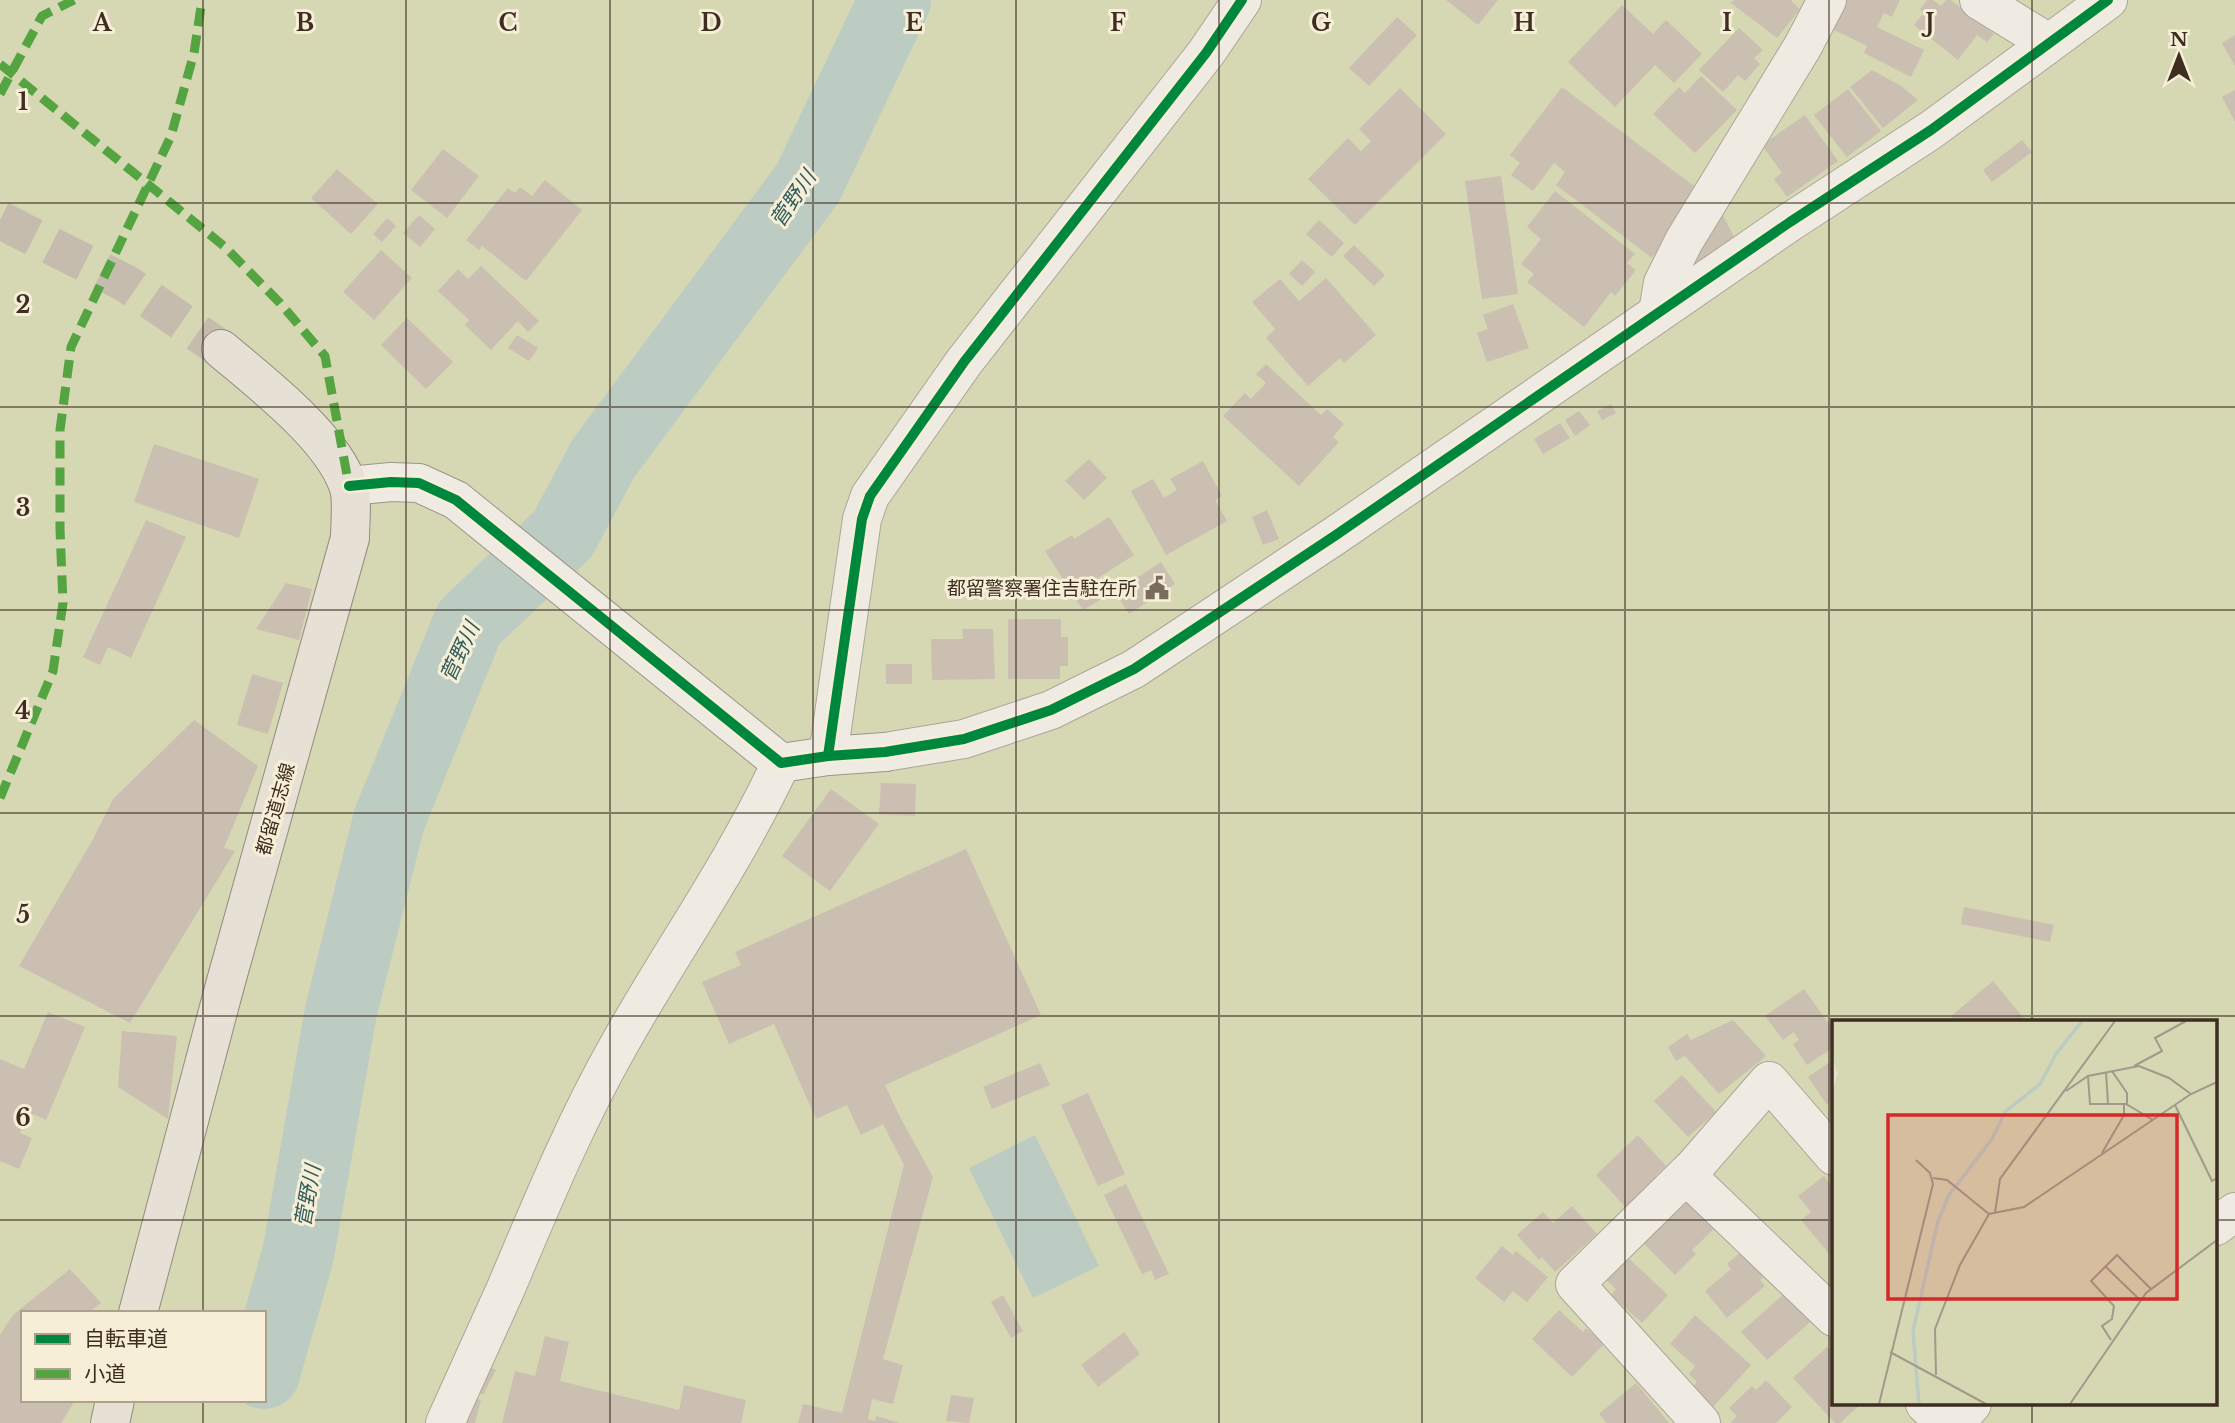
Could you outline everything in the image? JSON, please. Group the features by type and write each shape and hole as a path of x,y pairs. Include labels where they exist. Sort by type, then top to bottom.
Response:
{"main road":[{"name":"都留道志線","path":"139,1311 225,985 350,538 349,486 329,451 283,401 220,349"},
{"path":"110,1423 115,1402"}],"street":[{"path":"828,756 862,519 870,496 964,362 1206,53 1242,0"},
{"path":"1658,312 1663,283 1684,241 1803,46 1827,0"},
{"path":"1979,0 2047,42"},
{"path":"349,486 391,482 419,483 456,500 781,763 885,752 964,739 1051,710 1134,669 1336,536 1658,312 1931,130 2047,42 2108,0"},
{"path":"445,1423 505,1290 559,1160 620,1044 724,874 781,763"},
{"path":"1701,1423 1575,1283 1686,1175 1769,1081 1832,1154"},
{"path":"1686,1175 1832,1315"},
{"path":"2218,1225 2235,1212"},
{"path":"1927,1406 1945,1423"},
{"path":"1955,1423 1970,1406"}],"green space":[{"path":"0,0 2235,0 2235,1423 0,1423"}],"shaded area":[{"path":"1035,1135 1099,1266 1033,1298 969,1168"}],"building":[{"path":"1446,0 1498,0 1478,25"},
{"path":"1734,0 1792,0 1800,9 1777,38 1731,3"},
{"path":"1839,0 1900,0 1892,17 1884,13 1877,27 1924,50 1911,77 1864,53 1867,46 1826,26"},
{"path":"1927,0 1933,0 1941,6 1946,0 1951,0 1994,34 1987,42 1977,35 1958,60 1914,25 1924,13 1920,9"},
{"path":"1622,5 1653,34 1666,20 1702,54 1674,83 1655,65 1615,107 1568,62"},
{"path":"1397,17 1417,35 1369,86 1349,68"},
{"path":"1739,28 1763,50 1754,58 1760,64 1745,81 1738,75 1723,92 1699,70"},
{"path":"2235,35 2235,66 2222,43"},
{"path":"1872,70 1901,86 1918,100 1883,128 1850,87"},
{"path":"1701,76 1737,110 1695,153 1653,114 1679,87 1685,93"},
{"path":"1562,87 1702,192 1652,258 1556,185 1565,172 1554,163 1533,191 1511,175 1520,163 1510,155"},
{"path":"1400,88 1446,134 1355,225 1308,179 1348,138 1361,151 1371,141 1359,129"},
{"path":"1848,89 1881,131 1847,157 1814,115"},
{"path":"2235,90 2235,122 2222,97"},
{"path":"1805,115 1838,161 1787,197 1774,179 1782,173 1762,145"},
{"path":"2022,140 2032,152 1992,182 1983,170"},
{"path":"443,149 479,176 447,218 411,190"},
{"path":"337,169 378,204 351,234 311,198"},
{"path":"1501,176 1518,294 1482,299 1465,181"},
{"path":"545,180 582,210 526,281 482,246 479,250 466,240 508,188 515,193 520,187 532,196"},
{"path":"1555,191 1635,254 1627,263 1636,270 1615,296 1611,292 1584,327 1527,282 1534,274 1521,264 1541,239 1527,227"},
{"path":"1718,206 1737,242 1692,272 1684,260"},
{"path":"419,215 435,229 420,247 403,233"},
{"path":"387,218 396,226 382,242 373,234"},
{"path":"1319,220 1344,243 1332,257 1306,234"},
{"path":"1354,245 1385,275 1374,286 1343,256"},
{"path":"381,250 412,278 374,320 343,292"},
{"path":"1302,260 1315,272 1302,286 1289,274"},
{"path":"481,266 539,321 528,332 518,321 491,350 465,325 469,320 438,291 458,269 468,279"},
{"path":"1326,278 1376,335 1344,363 1340,358 1308,386 1266,338 1275,329 1252,302 1280,279 1299,301"},
{"path":"1513,304 1529,348 1487,362 1477,333 1488,329 1483,315"},
{"path":"407,318 453,362 426,389 381,345"},
{"path":"517,335 538,348 529,361 508,348"},
{"path":"1266,364 1321,415 1327,409 1344,424 1333,437 1339,442 1299,486 1223,416 1245,393 1251,399 1266,383 1256,374"},
{"path":"1611,404 1616,413 1602,420 1597,411"},
{"path":"1579,411 1590,425 1575,436 1565,420"},
{"path":"1560,423 1570,438 1543,454 1534,439"},
{"path":"154,444 259,479 239,538 134,502"},
{"path":"1089,459 1107,478 1084,500 1065,481"},
{"path":"1203,461 1222,496 1215,500 1227,521 1166,555 1131,491 1153,479 1164,498 1177,490 1170,479"},
{"path":"1267,510 1279,539 1263,545 1252,517"},
{"path":"1109,517 1134,555 1098,578 1108,595 1083,610 1045,551 1072,535 1074,539"},
{"path":"146,520 186,537 131,658 108,647 100,665 83,657"},
{"path":"1161,562 1175,584 1129,614 1115,592"},
{"path":"286,583 312,589 299,640 256,629"},
{"path":"1008,619 1061,619 1061,637 1068,637 1068,666 1060,666 1060,679 1008,679"},
{"path":"962,629 993,629 995,679 932,680 931,639 963,639"},
{"path":"886,664 912,664 912,684 886,684"},
{"path":"252,674 283,683 268,734 237,725"},
{"path":"194,720 258,766 224,848 235,851 130,1023 19,966 92,841 113,799"},
{"path":"881,783 916,784 915,816 879,814"},
{"path":"831,789 879,824 830,891 782,856"},
{"path":"966,849 1041,1015 885,1085 933,1177 883,1359 903,1365 893,1404 872,1399 868,1419 875,1421 876,1416 900,1423 798,1423 803,1404 842,1413 904,1165 883,1124 861,1135 847,1105 816,1119 774,1024 729,1044 702,982 741,965 735,952"},
{"path":"1964,907 2054,925 2050,942 1961,924"},
{"path":"1993,981 2025,1020 1954,1020 1951,1016"},
{"path":"1804,989 1832,1028 1832,1048 1807,1065 1793,1044 1799,1040 1794,1032 1783,1040 1765,1016"},
{"path":"48,1012 85,1027 46,1120 28,1112 20,1133 32,1138 19,1169 0,1161 0,1059 24,1069"},
{"path":"1733,1020 1766,1056 1719,1094 1685,1056 1676,1061 1668,1047 1687,1034 1691,1040"},
{"path":"122,1031 177,1036 168,1119 118,1087"},
{"path":"1832,1060 1832,1101 1827,1105 1808,1077"},
{"path":"1040,1063 1050,1085 992,1109 983,1087"},
{"path":"1682,1075 1716,1112 1688,1137 1654,1101"},
{"path":"1088,1093 1125,1174 1098,1186 1061,1105"},
{"path":"1638,1135 1666,1166 1655,1176 1659,1182 1629,1211 1596,1175"},
{"path":"1824,1176 1832,1186 1831,1256 1801,1220 1811,1212 1798,1196"},
{"path":"1126,1184 1169,1274 1155,1280 1151,1270 1142,1274 1104,1195"},
{"path":"1686,1196 1716,1227 1692,1250 1696,1254 1675,1275 1641,1241"},
{"path":"1572,1206 1597,1234 1555,1272 1542,1257 1539,1260 1517,1235 1543,1212 1553,1223"},
{"path":"1502,1246 1513,1255 1516,1251 1548,1277 1527,1302 1513,1291 1504,1302 1475,1278"},
{"path":"1743,1250 1765,1276 1760,1280 1765,1286 1727,1318 1705,1291 1731,1269 1727,1264"},
{"path":"1626,1256 1668,1295 1642,1323 1611,1295 1616,1289 1605,1279"},
{"path":"70,1269 101,1303 91,1311 21,1311 21,1402 74,1402 61,1423 0,1423 0,1335 13,1315"},
{"path":"1785,1293 1811,1321 1767,1360 1741,1332"},
{"path":"1003,1295 1023,1331 1011,1338 991,1302"},
{"path":"1559,1310 1583,1332 1586,1328 1604,1344 1572,1377 1532,1339"},
{"path":"1695,1315 1751,1365 1713,1407 1692,1388 1697,1382 1689,1374 1695,1366 1670,1344"},
{"path":"1124,1332 1140,1354 1098,1387 1081,1365"},
{"path":"545,1336 569,1342 560,1381 679,1410 684,1385 746,1400 741,1423 502,1423 515,1371 535,1376"},
{"path":"1827,1347 1832,1353 1832,1406 1859,1406 1840,1423 1835,1423 1793,1378"},
{"path":"486,1365 496,1370 483,1395 473,1390"},
{"path":"1766,1380 1792,1407 1776,1423 1731,1422 1737,1416 1729,1408 1752,1386 1756,1390"},
{"path":"1636,1383 1669,1423 1607,1423 1599,1414"},
{"path":"951,1395 974,1398 969,1423 946,1421"},
{"path":"471,1397 481,1400 475,1423 463,1423"}],"waterway":[{"name":"菅野川","path":"266,1366 298,1255 341,1011 389,820 469,623 563,534 603,459 808,183 895,0"}],"tunnel":[{"path":"0,220 127,284 221,349"}],"marked path":[{"path":"0,94 42,16 74,0"},
{"path":"0,798 53,671 63,603 60,430 71,347 171,136 194,53 202,0"},
{"path":"0,64 225,247 280,303 325,356 349,486"}],"cycle path":[{"path":"828,756 862,519 870,496 964,362 1206,53 1242,0"},
{"path":"349,486 391,482 419,483 456,500 781,763 885,752 964,739 1051,710 1134,669 1336,535 1790,222 1931,130 2108,0"}],"place":[{"name":"都留警察署住吉駐在所","path":"1157,588"}]}
